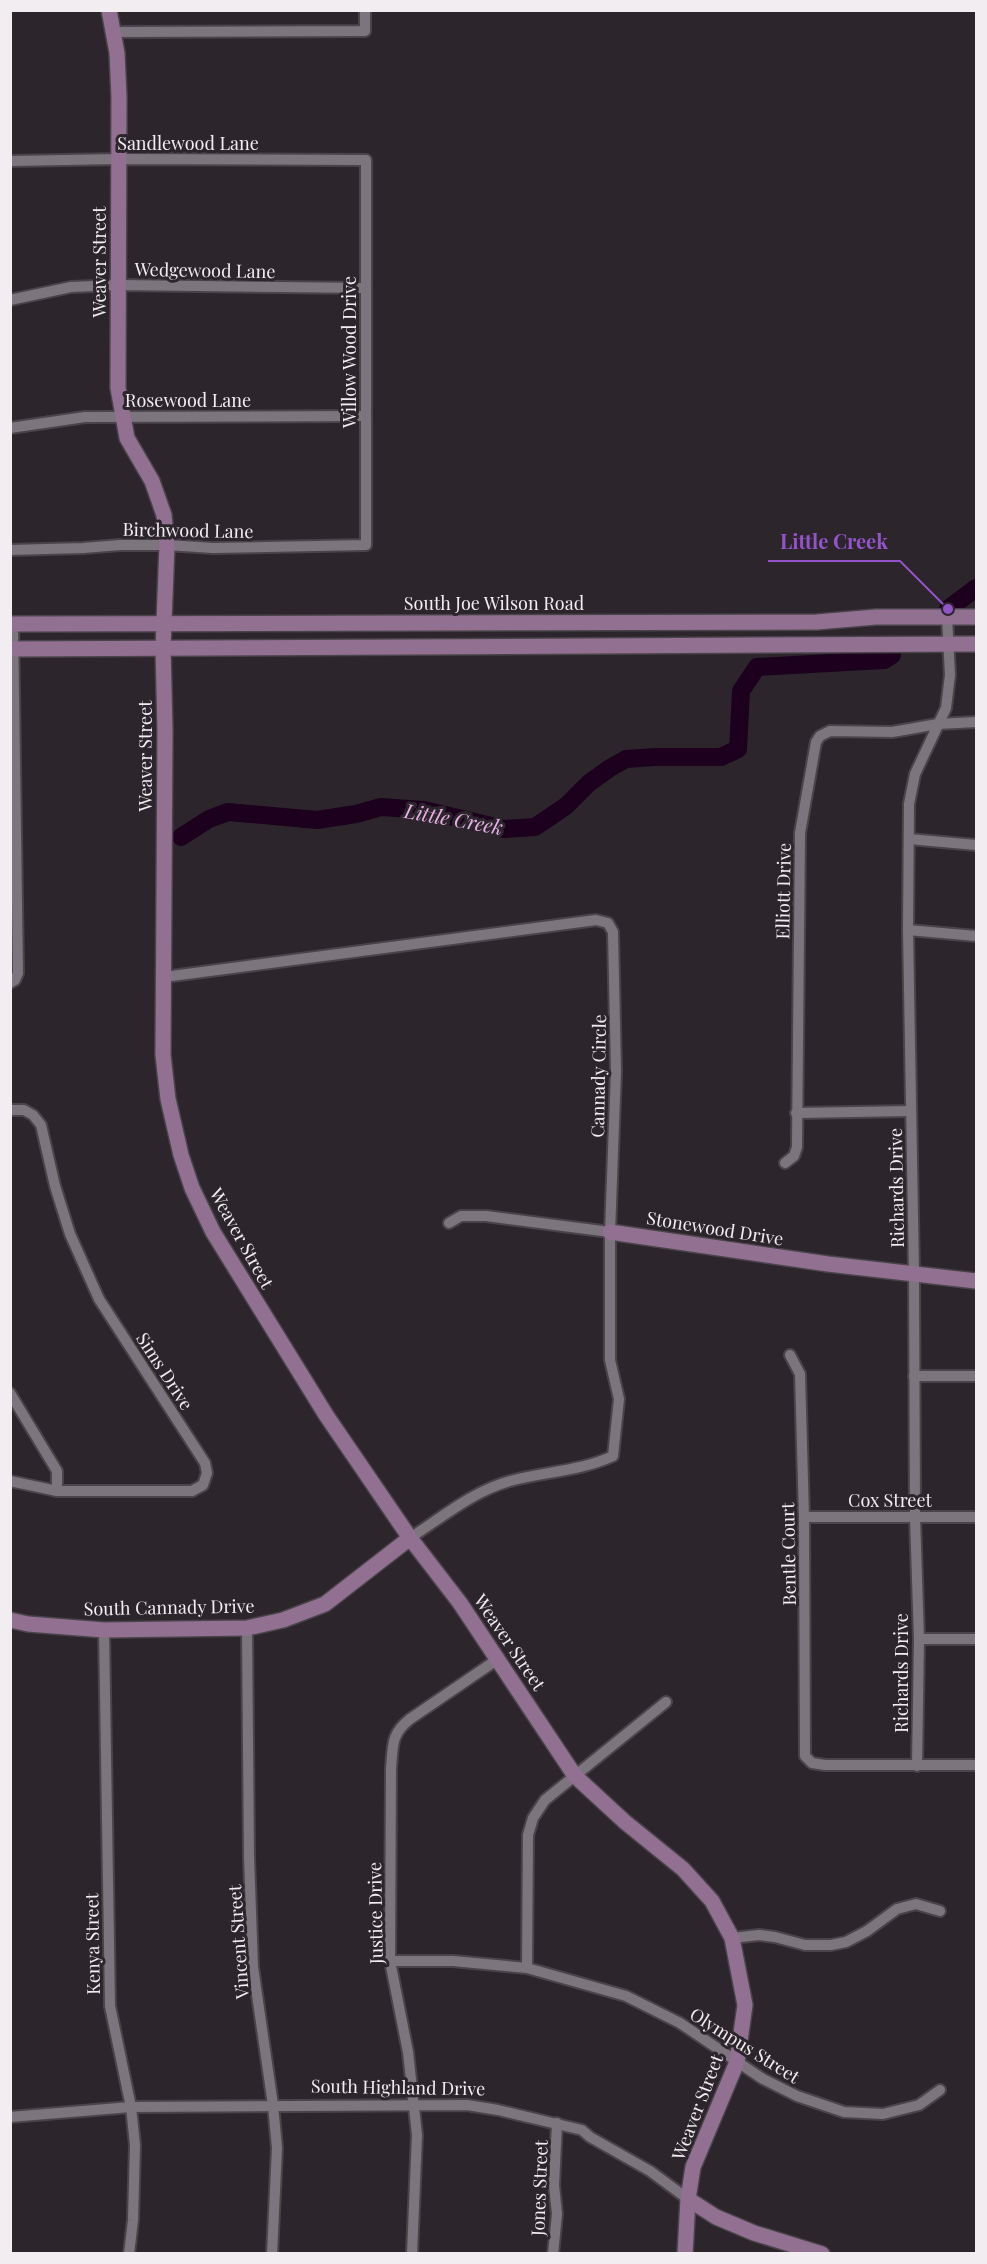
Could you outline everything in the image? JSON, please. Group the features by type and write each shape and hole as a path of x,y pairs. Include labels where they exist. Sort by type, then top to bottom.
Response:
{"street":[{"name":"Weaver Street","path":"109,10 119,97 118,388 127,438 152,481 164,515 167,545 163,648 163,1055 168,1099 181,1155 192,1188 213,1232 326,1415 410,1538 460,1603 575,1776 625,1822 683,1869 712,1901 732,1938 745,2006 737,2062 693,2167 688,2199 685,2253"},
{"path":"113,32 365,31 365,10"},
{"name":"Sandlewood Lane","path":"10,161 366,160"},
{"name":"Willow Wood Drive","path":"366,160 366,545"},
{"name":"Wedgewood Lane","path":"10,300 71,287 118,285 365,288"},
{"name":"Rosewood Lane","path":"10,428 85,417 366,416"},
{"name":"Birchwood Lane","path":"10,550 167,545 213,548 366,545"},
{"name":"South Joe Wilson Road","path":"12,624 817,622 876,617 976,617"},
{"name":"Richards Drive","path":"917,1766 919,1639 915,1517 914,1273 908,930 909,804 915,774 946,708 950,675 947,617"},
{"path":"10,983 15,980 18,973 12,624"},
{"path":"12,649 976,644"},
{"name":"Elliott Drive","path":"785,1163 794,1156 797,1147 800,833 816,742 820,736 830,731 892,732 938,724 976,722"},
{"path":"909,839 976,845"},
{"name":"Cannady Circle","path":"164,977 596,920 608,923 615,939 616,1071 610,1232 610,1360 619,1399 613,1456 555,1473 509,1481 482,1492 410,1538"},
{"path":"908,930 976,936"},
{"name":"Sims Drive","path":"10,1110 24,1110 33,1115 40,1125 70,1234 99,1299 206,1463 207,1473 203,1485 192,1491 57,1491 10,1481"},
{"path":"796,1113 911,1111"},
{"name":"Stonewood Drive","path":"449,1223 461,1216 486,1216 828,1264 976,1281"},
{"name":"Bentle Court","path":"790,1355 800,1374 804,1517 805,1756 812,1763 825,1765 917,1766"},
{"path":"914,1376 976,1376"},
{"path":"10,1393 57,1471 57,1491"},
{"name":"Cox Street","path":"804,1517 976,1517"},
{"name":"South Cannady Drive","path":"10,1620 28,1624 104,1630 247,1628 283,1620 325,1604 410,1538"},
{"name":"Vincent Street","path":"247,1628 249,1857 254,1967 273,2105 277,2160 272,2253"},
{"name":"Kenya Street","path":"104,1630 110,2006 131,2107 135,2145 133,2220 129,2253"},
{"path":"919,1639 976,1639"},
{"name":"Justice Drive","path":"412,2253 417,2167 414,2105 408,2052 390,1961 391,1768 394,1737 399,1728 410,1719 498,1659"},
{"path":"527,1968 528,1835 533,1818 545,1800 666,1702"},
{"path":"917,1766 976,1765"},
{"path":"732,1938 759,1935 805,1945 831,1945 846,1942 867,1931 897,1910 916,1904 940,1911"},
{"name":"Olympus Street","path":"390,1961 453,1961 527,1968 626,1996 680,2023 763,2079 797,2096 844,2112 883,2114 919,2104 940,2090"},
{"name":"South Highland Drive","path":"10,2117 131,2107 467,2105 498,2110 582,2130 590,2137 650,2171 716,2217 754,2233 822,2253"},
{"name":"Jones Street","path":"553,2253 557,2214 554,2185 557,2123"}],"waterway":[{"name":"Little Creek","path":"948,609 976,588"},
{"name":"Little Creek","path":"181,837 209,819 228,812 317,820 356,814 381,807 424,810 504,829 535,827 566,806 589,783 626,759 721,757 738,749 741,691 757,667 884,660 892,655"}],"place":[{"name":"Little Creek","path":"948,609"}]}
